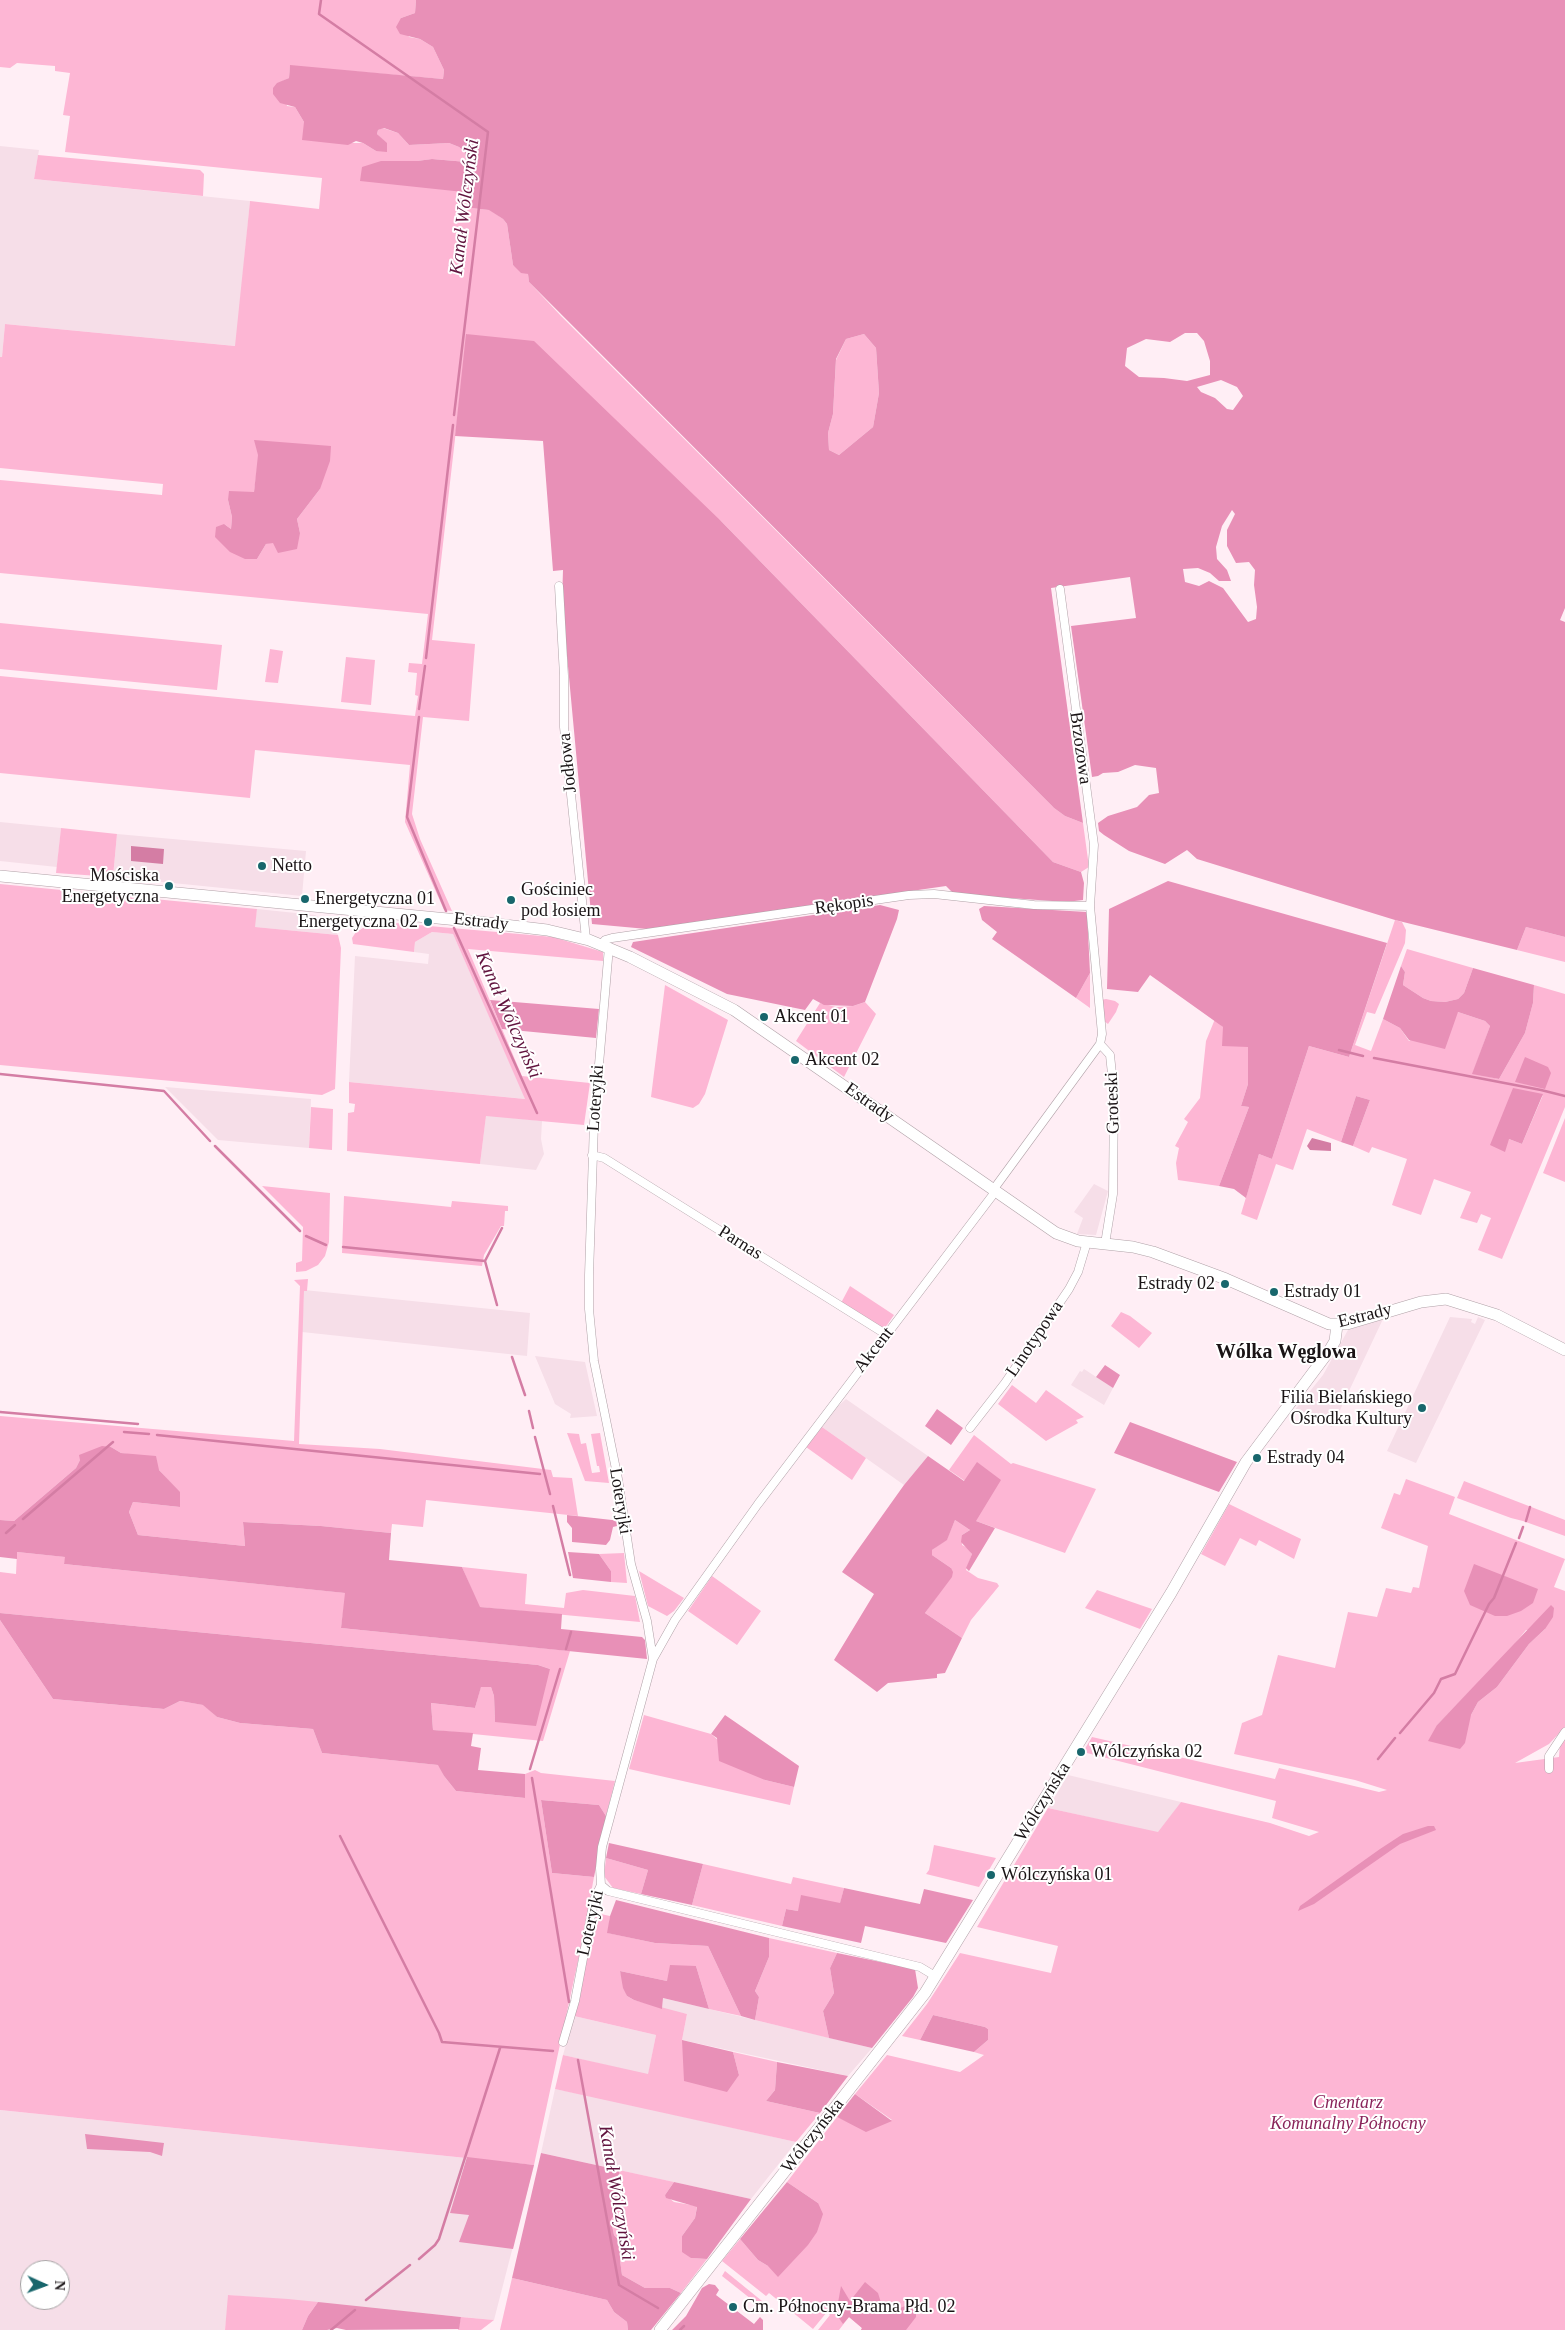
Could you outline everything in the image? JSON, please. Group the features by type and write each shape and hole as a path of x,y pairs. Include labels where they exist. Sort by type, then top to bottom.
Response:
{"main road":[{"name":"Estrady","path":"0,876 478,922 547,930 586,939 605,946 734,1010 1056,1233 1087,1242 1133,1247 1153,1252 1226,1279 1324,1322 1337,1325 1421,1302 1446,1299 1497,1315 1565,1350"},
{"name":"Wólczyńska","path":"660,2330 925,1994 1172,1593 1246,1462 1330,1351 1337,1334 1337,1325"}],"street":[{"name":"Jodłowa","path":"559,586 564,676 564,727 586,939"},
{"name":"Brzozowa","path":"1060,589 1094,845 1090,883 1090,906"},
{"name":"Rękopis","path":"605,946 605,940 612,938 909,895 934,894 1034,905 1090,906"},
{"name":"Groteski","path":"1090,906 1102,1034 1100,1044 1110,1055 1114,1093 1113,1194 1105,1244"},
{"name":"Loteryjki","path":"563,2042 575,2001 594,1900 601,1885 602,1847 653,1660 647,1620 631,1564 618,1479 594,1361 589,1297 592,1155 605,946"},
{"name":"Akcent","path":"653,1660 675,1620 758,1504 992,1196 1100,1044"},
{"name":"Parnas","path":"592,1155 604,1158 886,1334"},
{"name":"Linotypowa","path":"970,1428 1005,1383 1069,1290 1078,1272 1087,1242"},
{"path":"1549,1769 1549,1756 1565,1732"},
{"path":"601,1885 608,1891 920,1967 935,1976"}],"shaded area":[{"path":"416,0 1565,0 1565,608 1560,620 1565,622 1565,937 1526,927 1517,950 1395,920 1197,859 1187,850 1165,864 1129,851 1099,831 1098,823 1108,816 1137,807 1149,795 1159,793 1156,768 1135,765 1118,772 1103,773 1092,777 1071,626 1136,618 1130,577 1051,588 1083,823 1065,816 1054,808 529,282 528,274 521,273 513,265 507,224 503,219 489,210 471,208 473,193 360,181 362,167 381,161 432,159 467,162 464,151 449,143 409,145 398,133 384,128 378,130 377,134 387,143 387,152 376,151 356,141 348,145 302,140 304,122 295,107 280,103 273,94 273,88 277,83 289,78 290,65 443,79 444,70 433,47 420,39 400,34 396,27 401,18 415,13","holes":["1185,333 1197,333 1204,341 1210,361 1210,375 1187,381 1139,377 1125,366 1127,348 1146,339 1170,342","864,334 876,348 879,393 873,427 839,455 829,450 828,433 833,414 836,359 846,339","1221,380 1237,387 1243,396 1233,410 1227,409 1215,398 1201,392 1197,387","1232,510 1235,514 1227,530 1227,546 1236,563 1249,562 1255,570 1256,619 1248,622 1223,588 1209,581 1199,586 1185,582 1183,569 1198,568 1210,573 1219,581 1231,581 1227,570 1217,559 1216,547 1222,526"]},
{"path":"0,146 39,150 34,179 250,201 236,346 5,324 2,357 0,357"},
{"path":"466,334 534,341 722,522 1053,862 1081,872 1084,883 1083,900 1066,902 954,894 946,886 647,929 592,924 562,602 563,570 553,571 543,441 455,436"},
{"path":"254,440 331,446 330,461 320,489 297,519 300,533 297,549 278,553 273,543 266,544 257,559 245,559 230,552 215,537 216,527 224,524 231,529 232,517 228,500 229,491 254,492 258,455"},
{"path":"0,822 61,828 57,867 0,861"},
{"path":"117,834 306,851 302,896 113,877"},
{"path":"131,846 164,849 163,864 131,861"},
{"path":"1168,881 1387,943 1349,1057 1309,1046 1272,1159 1259,1154 1246,1198 1234,1189 1219,1186 1249,1107 1241,1106 1248,1084 1248,1047 1222,1046 1223,1027 1150,975 1138,992 1107,989 1109,909"},
{"path":"880,905 899,910 897,919 865,1002 853,1006 824,1005 813,999 805,1010 727,994 631,947 633,942"},
{"path":"984,906 1087,912 1090,973 1076,998 992,939 997,932 982,920 979,909"},
{"path":"257,909 315,915 332,926 338,935 254,927"},
{"path":"432,932 453,934 526,1099 349,1082 355,956 428,964 429,954 414,952 415,942"},
{"path":"1401,966 1405,972 1403,985 1431,1001 1445,1002 1458,999 1464,993 1473,968 1534,985 1533,1003 1525,1033 1499,1079 1472,1074 1490,1026 1485,1021 1458,1012 1445,1049 1409,1040 1400,1028 1383,1019"},
{"path":"490,1000 599,1009 596,1038 502,1029"},
{"path":"1525,1057 1548,1067 1551,1073 1545,1089 1515,1082"},
{"path":"165,1087 311,1099 309,1148 218,1140"},
{"path":"1513,1088 1543,1094 1522,1144 1509,1139 1505,1152 1490,1145"},
{"path":"1356,1096 1370,1100 1353,1146 1341,1142"},
{"path":"486,1115 542,1121 541,1139 544,1154 536,1170 480,1164"},
{"path":"1312,1138 1331,1143 1331,1151 1310,1150 1307,1146"},
{"path":"1094,1184 1108,1191 1096,1235 1077,1234 1083,1218 1074,1212"},
{"path":"304,1290 530,1313 527,1356 302,1332"},
{"path":"1450,1317 1472,1319 1471,1322 1475,1324 1478,1317 1485,1320 1416,1463 1387,1451"},
{"path":"1383,1319 1332,1427 1294,1411 1323,1375 1348,1330"},
{"path":"535,1356 585,1362 597,1416 570,1418 571,1414 555,1404"},
{"path":"1105,1365 1120,1375 1113,1388 1096,1377"},
{"path":"1084,1369 1113,1388 1104,1405 1071,1385 1080,1371 1082,1372"},
{"path":"846,1399 928,1456 904,1485 822,1427 836,1408"},
{"path":"937,1409 963,1428 951,1445 925,1426"},
{"path":"1130,1422 1237,1462 1219,1492 1114,1453"},
{"path":"102,1446 111,1447 121,1453 156,1456 159,1470 180,1492 180,1507 133,1502 129,1512 138,1535 245,1546 243,1522 321,1526 391,1533 389,1560 462,1567 480,1607 562,1614 561,1629 642,1637 645,1640 647,1659 341,1628 345,1593 64,1564 65,1557 17,1552 17,1559 0,1557 0,1520 14,1521 76,1468 80,1460 79,1455"},
{"path":"928,1456 964,1481 977,1462 1001,1480 976,1521 995,1528 969,1571 966,1568 972,1554 961,1542 962,1535 970,1530 955,1520 947,1540 932,1550 932,1555 951,1568 953,1572 952,1577 925,1613 962,1638 945,1673 937,1674 937,1678 888,1683 877,1692 834,1660 874,1594 842,1572 904,1485"},
{"path":"567,1515 621,1521 621,1525 613,1527 610,1540 606,1545 572,1542 572,1528 567,1522"},
{"path":"568,1552 599,1554 611,1571 611,1582 573,1578"},
{"path":"1474,1564 1538,1589 1533,1603 1521,1611 1507,1616 1495,1616 1470,1605 1464,1591"},
{"path":"1551,1605 1554,1608 1553,1617 1545,1629 1529,1644 1497,1687 1478,1702 1471,1715 1465,1743 1460,1749 1428,1741 1437,1725"},
{"path":"0,1613 538,1665 550,1669 536,1726 495,1722 494,1696 491,1687 481,1687 475,1708 431,1703 433,1730 473,1733 471,1746 481,1748 478,1770 525,1774 525,1798 456,1791 438,1765 322,1753 313,1729 240,1723 217,1717 203,1705 180,1701 164,1709 53,1699 0,1620"},
{"path":"725,1715 799,1766 794,1787 765,1780 719,1761 717,1738 711,1734"},
{"path":"1068,1775 1181,1802 1159,1833 1048,1808"},
{"path":"541,1800 599,1805 606,1816 594,1877 552,1873"},
{"path":"1434,1826 1436,1830 1400,1844 1314,1904 1298,1911 1300,1906 1380,1849 1403,1834"},
{"path":"609,1843 703,1864 692,1905 641,1894 648,1870 606,1858"},
{"path":"844,1888 920,1904 924,1889 973,1900 946,1943 865,1926 861,1943 782,1926 786,1909 798,1911 801,1895 840,1903"},
{"path":"616,1900 769,1938 769,1957 755,1991 759,1997 755,2020 741,2016 708,1946 655,1943 607,1933 610,1916"},
{"path":"837,1953 915,1969 918,1988 913,1997 872,2048 829,2038 823,2011 834,1993 830,1968"},
{"path":"670,1965 696,1966 709,2009 663,1998 662,2009 627,1996 623,1988 620,1971 667,1981"},
{"path":"663,1998 872,2048 848,2076 682,2040 687,2014 662,2009"},
{"path":"933,2015 985,2027 988,2029 988,2040 974,2052 920,2040"},
{"path":"574,2016 656,2035 648,2075 563,2055"},
{"path":"682,2040 733,2052 739,2075 727,2092 684,2081"},
{"path":"777,2062 848,2076 820,2113 766,2101 775,2090"},
{"path":"555,2089 796,2142 751,2199 541,2153"},
{"path":"855,2094 892,2121 866,2132 837,2117"},
{"path":"0,2110 534,2165 494,2320 229,2295 225,2330 0,2330"},
{"path":"85,2134 164,2143 162,2156 150,2152 87,2149"},
{"path":"541,2153 619,2170 622,2203 611,2220 614,2235 622,2243 620,2260 622,2275 645,2288 670,2288 681,2293 651,2330 628,2330 627,2322 614,2312 607,2300 512,2278"},
{"path":"467,2157 534,2165 513,2249 459,2242 469,2215 450,2213"},
{"path":"674,2182 751,2199 707,2259 691,2258 682,2252 682,2236 695,2218 697,2207 666,2198 665,2195"},
{"path":"787,2182 818,2203 823,2214 817,2232 808,2245 778,2277 768,2266 758,2260 740,2239"},
{"path":"865,2282 878,2293 882,2306 889,2312 908,2305 916,2308 916,2317 906,2330 861,2330 862,2328 849,2317 843,2324 836,2314 841,2286 850,2301"},
{"path":"709,2284 715,2285 719,2290 716,2295 754,2324 760,2317 763,2320 763,2330 672,2330 686,2316 702,2288"},
{"path":"318,2302 461,2317 459,2329 346,2330 337,2328 302,2330 308,2316"}],"green space":[{"path":"0,0 416,0 415,13 401,18 409,37 420,39 433,47 444,70 443,79 290,66 289,78 281,82 287,106 295,107 304,122 351,143 363,143 376,151 383,140 377,134 378,130 383,128 398,133 409,145 449,143 464,151 467,162 432,159 381,161 473,193 471,208 490,210 503,219 507,224 513,265 528,274 529,282 561,316 1054,808 1065,816 1083,823 1089,867 1081,872 1053,862 722,522 467,334 432,640 475,644 469,721 423,717 412,814 420,839 452,911 444,910 405,822 410,765 255,750 250,798 0,773 0,676 415,716 418,696 415,695 417,673 408,672 409,663 422,664 428,614 0,573 0,480 162,495 163,484 0,468 0,357 2,357 5,324 235,346 250,201 319,209 322,178 65,152 70,116 63,115 70,73 55,71 55,66 17,63 10,68 0,67","holes":["259,455 320,489 297,519 300,533 266,544 257,559 224,524 231,529 232,517 228,500 254,492"]},
{"path":"38,155 200,170 204,174 203,196 34,179"},
{"path":"864,334 876,348 879,393 873,427 839,455 829,450 828,433 833,414 836,360 846,339"},
{"path":"0,623 222,645 217,690 0,669"},
{"path":"270,649 283,651 278,683 265,682"},
{"path":"346,657 375,660 371,705 341,702"},
{"path":"61,828 117,834 113,877 56,873"},
{"path":"0,884 257,909 255,927 338,935 341,948 335,1089 322,1095 0,1065"},
{"path":"1395,920 1402,922 1406,930 1405,943 1375,1014 1367,1012 1355,1045 1371,1051 1383,1019 1400,1028 1409,1041 1458,1012 1485,1021 1490,1026 1473,1073 1499,1079 1525,1033 1533,1003 1534,985 1565,994 1565,1107 1502,1259 1478,1250 1491,1218 1481,1214 1477,1223 1460,1218 1471,1192 1434,1179 1421,1215 1392,1205 1407,1159 1372,1147 1369,1153 1353,1146 1370,1100 1356,1096 1341,1142 1307,1129 1293,1170 1276,1164 1257,1220 1241,1214 1259,1154 1272,1159 1309,1046 1349,1057","holes":["1543,1095 1522,1144 1509,1139"]},
{"path":"373,921 553,937 603,952 603,961 468,949 522,1076 590,1083 584,1125 486,1116 480,1164 347,1151 348,1113 354,1112 355,1104 349,1103 349,1082 525,1099 453,934 432,932 415,942 414,952 353,944 352,938 358,929 360,930"},
{"path":"1526,927 1565,937 1565,962 1517,950"},
{"path":"1407,949 1473,968 1464,993 1458,999 1445,1002 1431,1001 1403,985 1405,972 1401,966"},
{"path":"1090,973 1090,1008 1076,998"},
{"path":"665,985 728,1020 705,1094 699,1104 693,1108 651,1097"},
{"path":"1106,999 1119,1004 1108,1024 1104,1021 1101,1000"},
{"path":"865,1002 876,1014 844,1077 796,1041 820,1003 836,1007 853,1006"},
{"path":"1215,1019 1223,1027 1223,1034 1248,1046 1249,1068 1248,1084 1241,1106 1249,1107 1219,1186 1178,1180 1176,1163 1179,1148 1175,1146 1188,1122 1184,1119 1200,1098 1206,1041"},
{"path":"311,1107 333,1109 332,1150 309,1148"},
{"path":"1565,1118 1565,1182 1543,1173"},
{"path":"262,1186 330,1193 329,1242 325,1256 318,1265 306,1271 296,1272 296,1263 302,1261 303,1227"},
{"path":"344,1196 451,1207 452,1201 508,1206 508,1211 505,1211 504,1226 501,1226 484,1255 482,1266 342,1253"},
{"path":"308,1279 307,1291 304,1291 299,1444 380,1449 551,1470 553,1477 572,1478 578,1516 426,1500 423,1527 392,1524 391,1533 321,1526 243,1522 245,1546 138,1535 129,1512 133,1502 180,1507 179,1492 159,1470 134,1455 121,1453 111,1447 80,1460 76,1468 14,1521 0,1520 0,1416 294,1441 300,1286 294,1280"},
{"path":"850,1286 894,1315 885,1328 841,1303"},
{"path":"1121,1312 1130,1316 1152,1333 1139,1348 1111,1326"},
{"path":"1012,1385 1036,1403 1046,1390 1084,1417 1076,1420 1078,1423 1046,1441 998,1404"},
{"path":"822,1427 866,1458 852,1480 806,1447"},
{"path":"567,1433 579,1434 581,1444 586,1443 592,1473 600,1472 599,1466 597,1466 591,1434 600,1433 609,1483 585,1481"},
{"path":"974,1435 1011,1464 1013,1463 1096,1489 1065,1553 976,1521 965,1481 949,1470"},
{"name":"Cmentarz Komunalny Północny","path":"1406,1479 1455,1497 1449,1514 1565,1559 1554,1587 1565,1591 1565,1727 1549,1744 1515,1763 1559,1757 1560,1743 1565,1736 1565,2330 861,2330 862,2328 849,2317 839,2330 818,2330 830,2315 827,2312 813,2329 769,2293 766,2296 722,2261 740,2239 758,2260 768,2266 818,2203 787,2182 837,2117 848,2122 892,2120 855,2094 887,2055 960,2072 984,2055 974,2052 988,2040 988,2029 985,2027 933,2015 920,2040 902,2036 927,2004 960,1953 1051,1973 1058,1946 977,1927 1048,1808 1158,1832 1181,1802 1270,1823 1309,1836 1319,1832 1272,1818 1276,1801 1083,1752 1092,1737 1275,1779 1279,1768 1379,1792 1387,1790 1355,1780 1234,1754 1242,1723 1262,1715 1278,1655 1335,1668 1348,1612 1377,1617 1386,1588 1411,1593 1413,1587 1419,1588 1428,1546 1381,1528 1394,1493 1400,1495","holes":["1545,1629 1529,1644 1497,1687 1478,1702 1471,1715 1437,1725 1509,1651 1526,1630"]},
{"path":"1464,1481 1565,1520 1565,1536 1457,1498"},
{"path":"1229,1504 1301,1539 1294,1559 1259,1540 1256,1546 1240,1538 1225,1566 1201,1554"},
{"path":"955,1520 970,1530 962,1535 962,1545 968,1548 972,1554 966,1570 978,1578 997,1583 999,1586 971,1620 962,1638 925,1613 937,1596 951,1568 932,1555 932,1550 947,1539"},
{"path":"17,1552 66,1557 64,1564 346,1593 341,1628 570,1651 543,1741 433,1730 431,1703 475,1708 481,1686 491,1687 494,1696 495,1722 550,1669 538,1665 0,1613 0,1572 16,1574"},
{"path":"624,1553 627,1583 611,1582 611,1571 599,1554"},
{"path":"462,1567 527,1574 525,1604 564,1608 566,1593 583,1590 635,1596 640,1622 479,1607"},
{"path":"639,1571 684,1598 674,1611 667,1616 648,1606"},
{"path":"712,1576 761,1611 737,1645 688,1611"},
{"path":"1097,1590 1152,1609 1140,1629 1085,1608"},
{"path":"0,1620 53,1699 164,1709 180,1701 204,1705 217,1717 240,1723 313,1729 322,1753 439,1765 444,1776 456,1791 525,1798 525,1774 535,1770 541,1773 615,1781 606,1816 599,1805 541,1800 552,1873 594,1877 581,1947 534,2165 0,2110"},
{"path":"644,1715 711,1734 765,1780 794,1787 790,1805 629,1769"},
{"path":"934,1845 996,1858 979,1887 926,1874 929,1870"},
{"path":"606,1858 648,1870 641,1894 613,1888 604,1876"},
{"path":"703,1864 791,1884 793,1877 844,1888 840,1904 798,1911 786,1909 782,1926 692,1905"},
{"path":"596,1913 610,1916 608,1933 655,1943 708,1946 741,2016 709,2009 696,1966 667,1981 620,1971 627,1996 634,2000 687,2014 682,2040 739,2075 733,2052 777,2062 775,2090 766,2101 820,2113 796,2142 555,2089 563,2055 648,2074 656,2035 574,2016"},
{"path":"769,1938 837,1953 830,1968 834,1993 823,2011 829,2038 755,2020 759,1997 755,1991 769,1957"},
{"path":"619,2170 674,2182 665,2195 674,2202 697,2206 695,2218 682,2236 691,2258 707,2259 681,2293 670,2288 645,2288 622,2275 620,2260 623,2248 620,2240 614,2235 611,2220 622,2203"},
{"path":"725,2271 765,2305 751,2299 722,2276"},
{"path":"512,2278 607,2300 614,2312 627,2322 628,2330 500,2330"},
{"path":"228,2295 318,2302 308,2316 302,2330 225,2330"},
{"path":"461,2317 494,2320 481,2330 458,2330"}],"waterway":[{"name":"Kanał Wólczyński","path":"321,0 319,14 488,132 454,415"},
{"name":"Kanał Wólczyński","path":"426,658 453,425"},
{"name":"Kanał Wólczyński","path":"419,709 425,666"},
{"name":"Kanał Wólczyński","path":"419,717 407,817 446,911"},
{"name":"Kanał Wólczyński","path":"454,928 537,1113"},
{"path":"1339,1050 1363,1056"},
{"path":"1374,1058 1565,1096"},
{"path":"0,1074 164,1091 210,1141"},
{"path":"215,1146 300,1231"},
{"name":"Kanał Wólczyński","path":"497,1305 485,1261 502,1228"},
{"path":"306,1236 326,1245"},
{"path":"343,1247 485,1261"},
{"name":"Kanał Wólczyński","path":"512,1357 525,1395"},
{"name":"Kanał Wólczyński","path":"529,1411 533,1428"},
{"path":"0,1412 138,1424"},
{"path":"124,1432 149,1434"},
{"path":"157,1435 540,1474"},
{"name":"Kanał Wólczyński","path":"535,1437 550,1494"},
{"path":"23,1519 113,1442"},
{"name":"Kanał Wólczyński","path":"553,1506 570,1575"},
{"path":"1526,1521 1530,1507"},
{"path":"6,1533 15,1525"},
{"path":"1519,1538 1523,1527"},
{"path":"1400,1733 1434,1693 1441,1679 1455,1674 1489,1604 1494,1598 1516,1543"},
{"name":"Kanał Wólczyński","path":"566,1649 571,1632"},
{"name":"Kanał Wólczyński","path":"530,1769 560,1669"},
{"path":"1378,1759 1395,1738"},
{"name":"Kanał Wólczyński","path":"532,1778 569,2002"},
{"path":"340,1836 442,2042 553,2051"},
{"path":"419,2259 439,2239 500,2048"},
{"name":"Kanał Wólczyński","path":"578,2060 619,2285 658,2308"},
{"path":"366,2300 410,2265"},
{"path":"331,2330 355,2310"},
{"name":"Kanał Wólczyński","path":"680,2330 684,2326"}],"place":[{"name":"Netto","path":"262,866"},
{"name":"Mościska Energetyczna","path":"169,886"},
{"name":"Energetyczna 01","path":"305,899"},
{"name":"Gościniec pod łosiem","path":"511,900"},
{"name":"Energetyczna 02","path":"428,922"},
{"name":"Akcent 01","path":"764,1017"},
{"name":"Akcent 02","path":"795,1060"},
{"name":"Estrady 02","path":"1225,1284"},
{"name":"Estrady 01","path":"1274,1292"},
{"name":"Filia Bielańskiego Ośrodka Kultury","path":"1422,1408"},
{"name":"Estrady 04","path":"1257,1458"},
{"name":"Wólczyńska 02","path":"1081,1752"},
{"name":"Wólczyńska 01","path":"991,1875"},
{"name":"Cm. Północny-Brama Płd. 02","path":"733,2307"}],"district":[{"name":"Wólka Węglowa","path":"1286,1353"}]}
